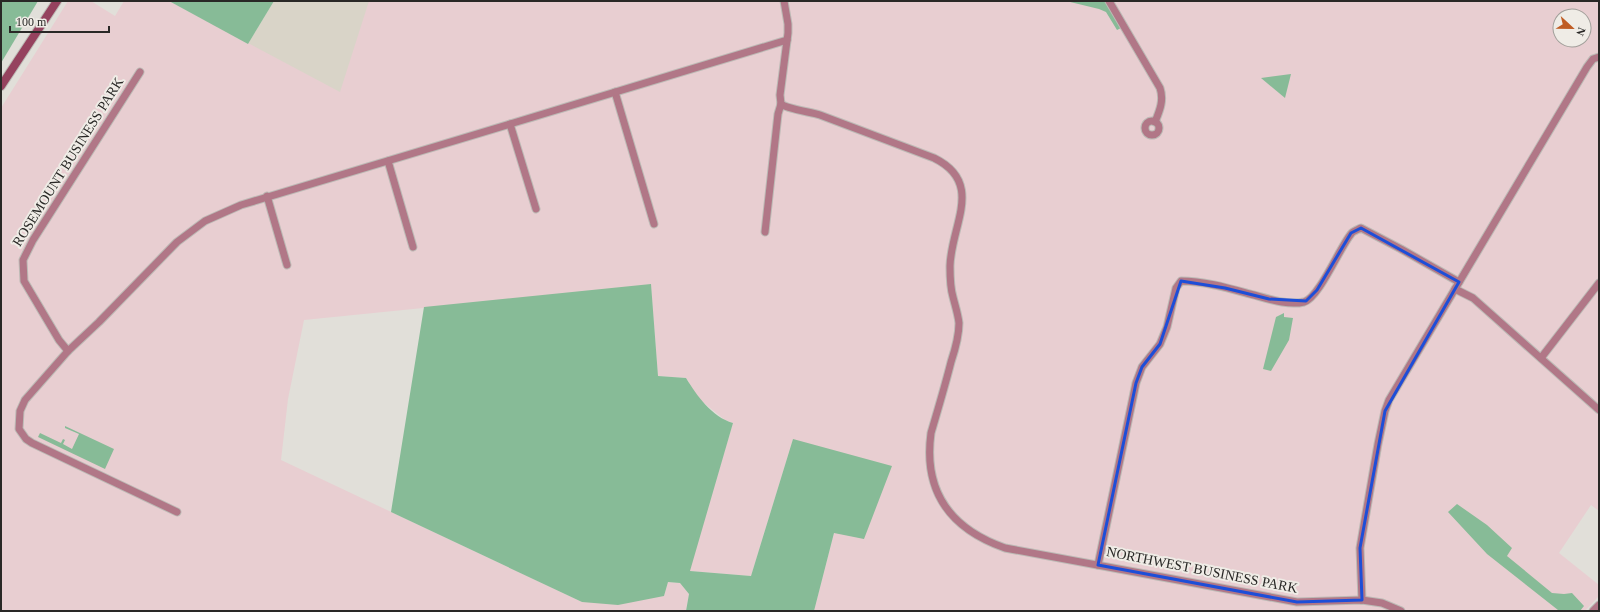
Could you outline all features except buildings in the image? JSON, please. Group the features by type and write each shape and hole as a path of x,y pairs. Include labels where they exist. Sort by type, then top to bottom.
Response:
{"street":[{"path":"1,86 57,1"},
{"path":"765,232 778,114 781,104 780,95 787,40 788,24 784,1"},
{"path":"1109,1 1160,88 1162,95 1161,106 1155,122"},
{"path":"177,512 32,443 26,439 19,429 19,417 25,400 68,351 99,322 177,242 192,230 205,221 223,212 267,196 388,161 787,40"},
{"path":"1362,600 1360,548 1385,411 1389,400 1587,67 1593,59 1599,57"},
{"name":"ROSEMOUNT BUSINESS PARK","path":"68,351 59,340 24,281 23,260 33,240 140,72"},
{"path":"615,92 654,224"},
{"path":"781,104 788,108 808,111 820,115 934,158 945,164 953,171 959,180 962,191 962,203 952,246 950,267 952,295 959,323 957,342 931,433 929,447 933,481 939,496 947,509 964,527 978,537 1005,548 1098,565"},
{"path":"510,124 536,209"},
{"path":"388,161 413,247"},
{"path":"267,196 287,265"},
{"name":"NORTHWEST BUSINESS PARK","path":"1401,611 1382,603 1362,600 1297,602 1098,565 1136,383 1142,367 1160,344 1167,327 1176,288 1181,281 1190,281 1225,288 1269,299 1294,303 1306,302 1317,290 1351,233 1361,228 1402,249 1457,286"},
{"path":"1541,358 1599,283"},
{"path":"1457,286 1473,298 1599,410"},
{"path":"1593,611 1599,605"}],"highlighted area":[{"path":"1361,228 1459,282 1385,411 1360,548 1362,600 1297,602 1098,565 1136,383 1142,367 1160,344 1181,281 1225,288 1269,299 1306,301 1317,290 1351,233"}],"shaded area":[{"path":"68,1 91,1 115,16 124,1 169,1 340,92 369,1 1599,1 1599,511 1591,505 1559,553 1599,585 1599,596 1585,611 814,611 834,533 793,439 751,576 689,571 733,423 725,420 699,399 686,378 658,376 651,285 304,320 288,399 281,460 582,602 664,596 668,582 680,583 689,594 686,611 1,611 1,108"},
{"path":"274,1 571,1 314,172 248,44"}],"green space":[{"path":"1,1 38,1 1,63"},
{"path":"169,1 274,1 248,44"},
{"path":"1066,1 1105,1 1121,28 1117,30 1106,12"},
{"path":"1291,74 1285,98 1261,78"},
{"path":"651,284 658,376 686,378 700,399 712,411 725,420 733,423 690,571 751,576 793,439 892,466 864,539 834,533 814,611 686,611 689,594 680,583 668,582 664,596 618,605 582,602 391,512 424,307"},
{"path":"1284,313 1284,317 1293,318 1289,340 1271,371 1263,369 1276,317"},
{"path":"65,426 114,449 105,469 38,437 40,433 61,443 63,439 65,440 63,444 72,449 79,434 65,428"},
{"path":"1457,504 1487,525 1512,548 1507,556 1552,593 1572,593 1584,606 1580,611 1558,610 1487,554 1448,512"}]}
